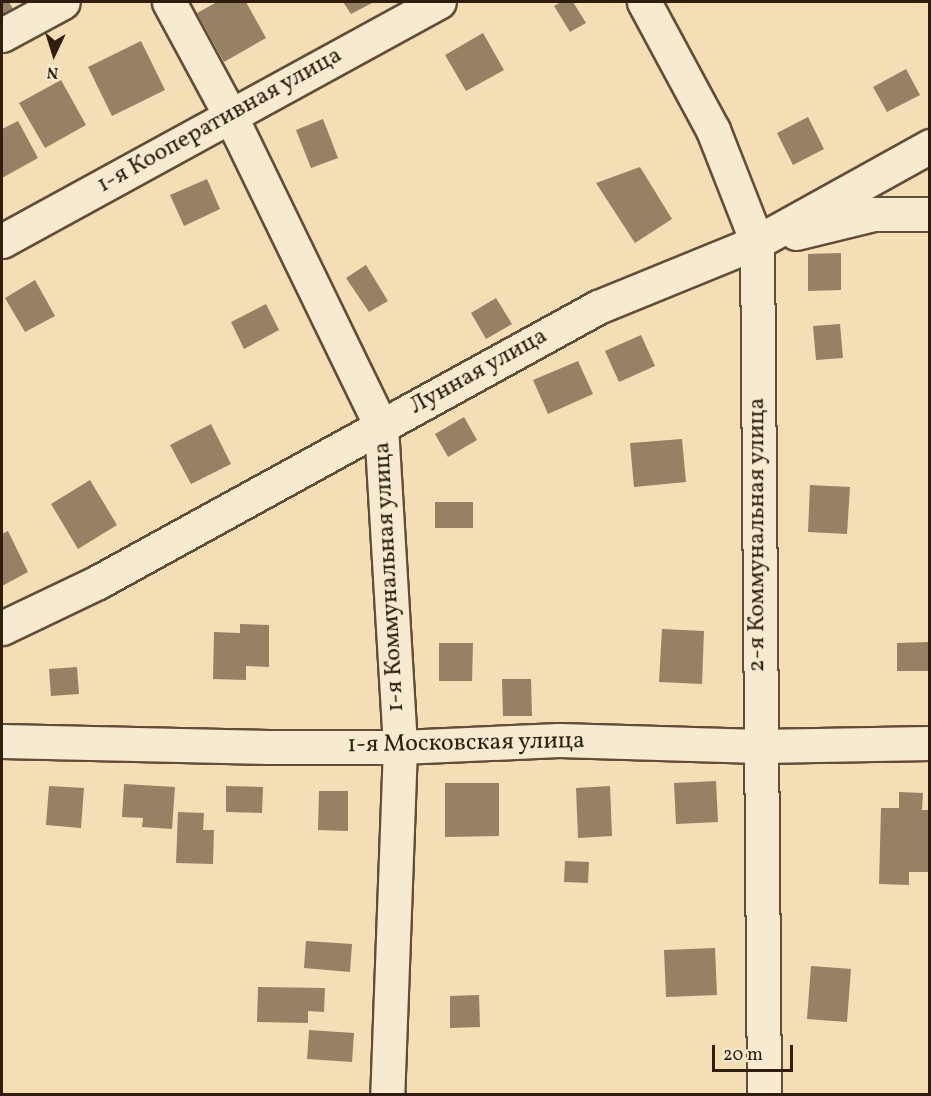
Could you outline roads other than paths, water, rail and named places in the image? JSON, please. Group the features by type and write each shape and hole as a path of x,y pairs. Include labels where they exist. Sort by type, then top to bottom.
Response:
{"street":[{"path":"2,35 63,2"},
{"name":"1-я Коммунальная улица","path":"169,2 230,115 381,426 400,747 387,1095"},
{"name":"1-я Кооперативная улица","path":"2,241 439,2"},
{"name":"2-я Коммунальная улица","path":"644,2 713,130 757,242 759,746 764,1095"},
{"name":"Лунная улица","path":"2,628 98,582 598,307 757,242 930,146"},
{"path":"757,242 874,214 930,214"},
{"name":"1-я Московская улица","path":"2,741 257,747 400,747 559,740 759,746 930,743"}]}
